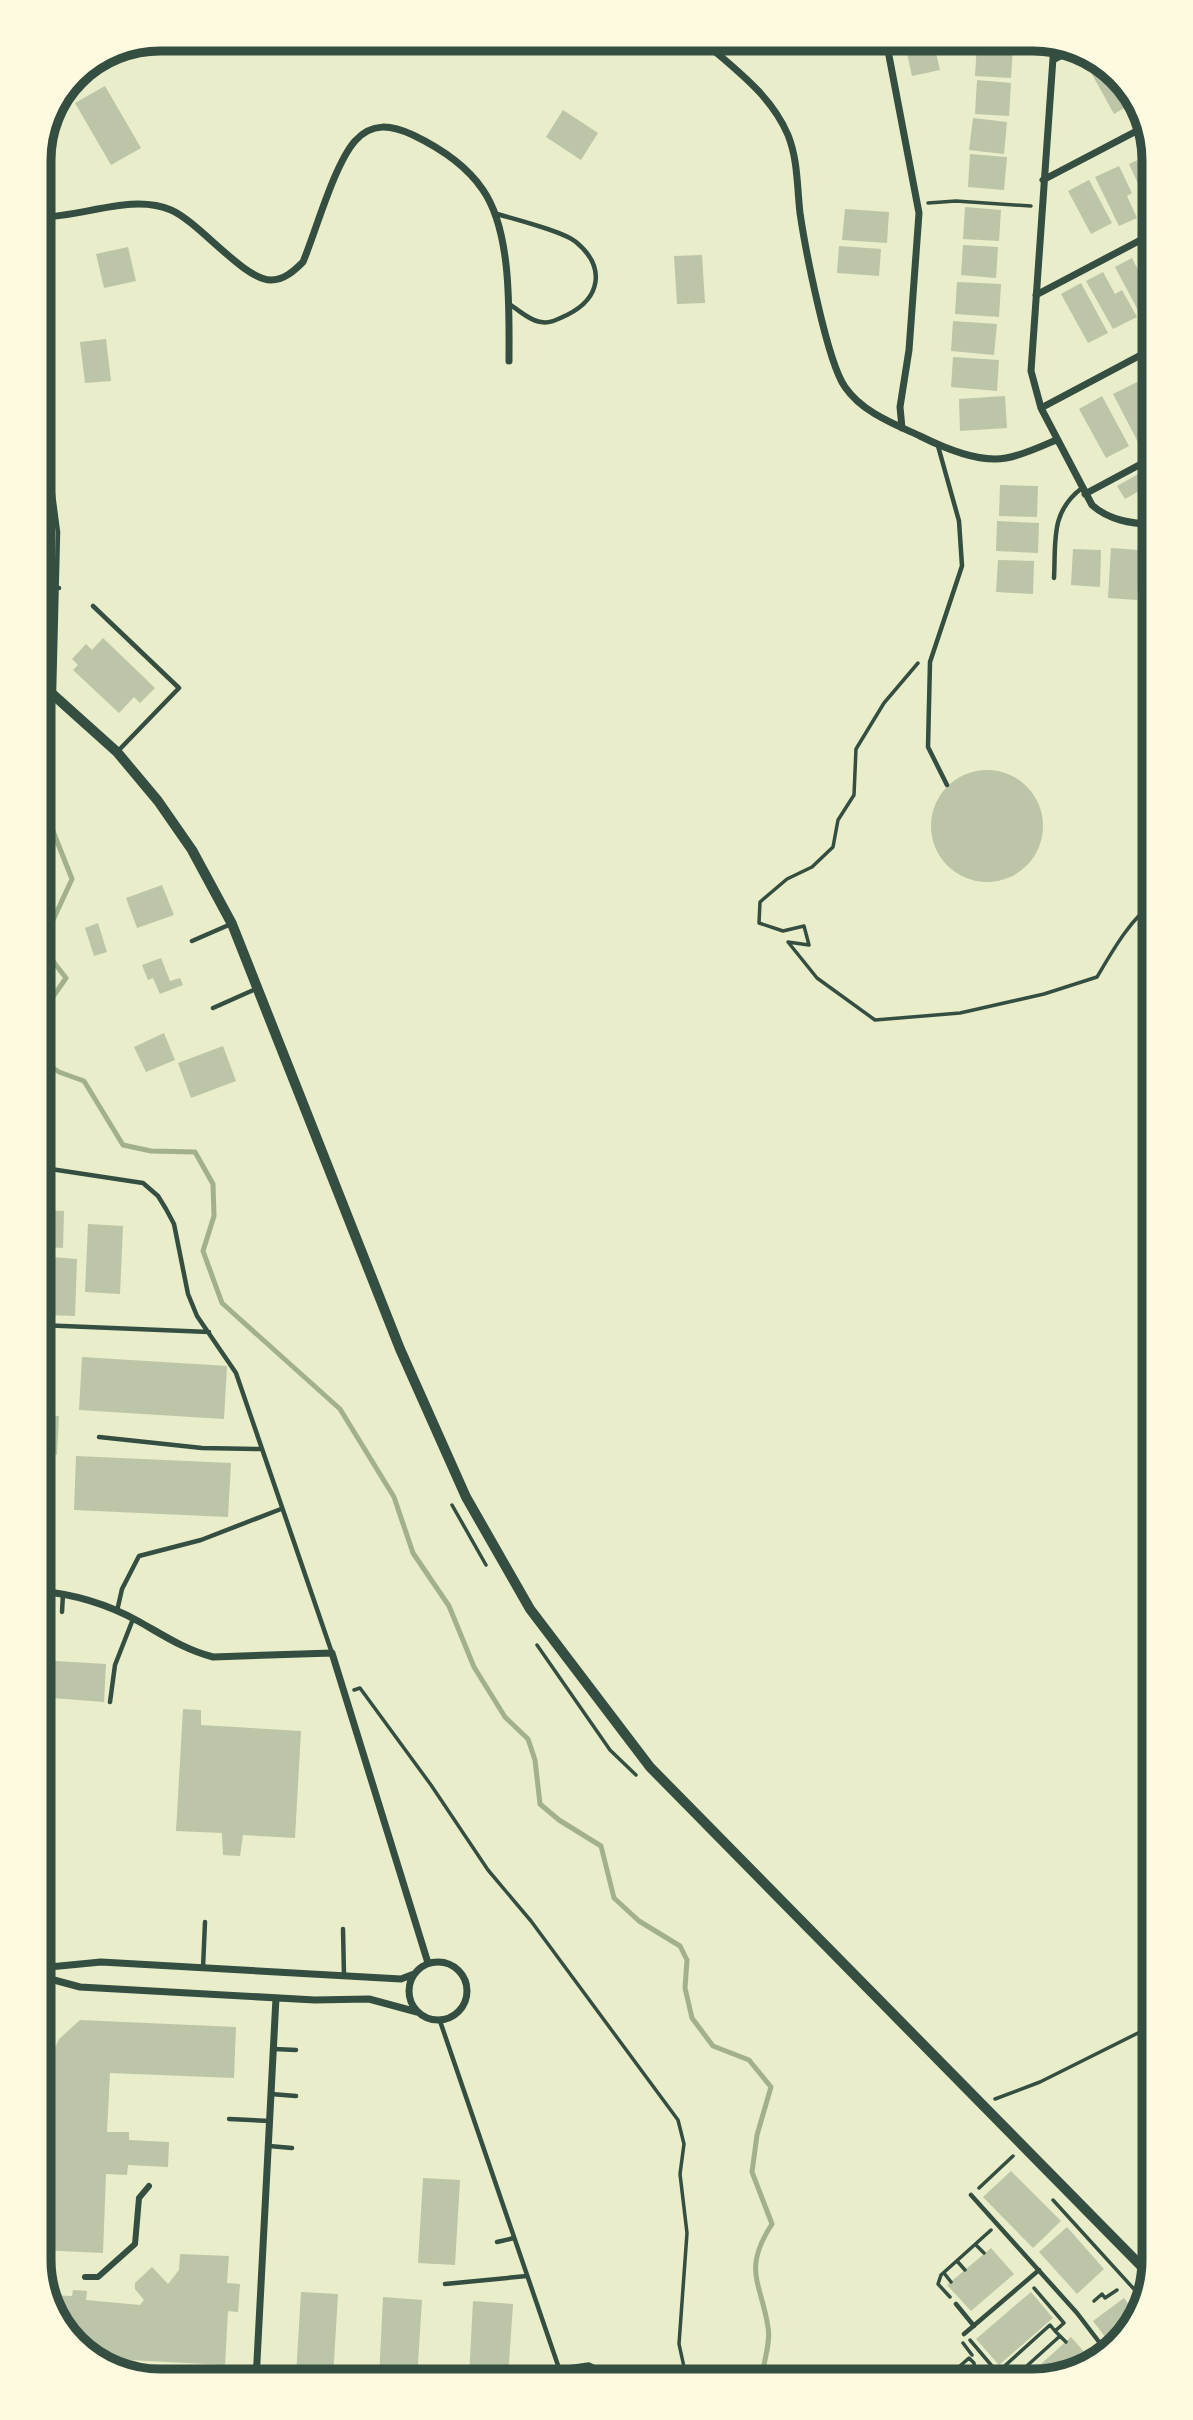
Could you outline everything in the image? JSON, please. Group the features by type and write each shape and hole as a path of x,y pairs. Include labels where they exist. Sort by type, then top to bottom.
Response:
{"street":[{"path":"714,51 758,89 777,112 794,154 804,239 830,347 844,386 877,415 938,445 1004,459 1056,440"},
{"path":"888,51 919,213 909,350 900,407 902,428"},
{"path":"1053,53 1031,371 1041,408 1084,491 1102,514 1117,520 1142,523"},
{"path":"1053,60 1062,55"},
{"path":"51,217 144,204 158,206 173,211 188,221 253,274 272,280 292,273 303,262 344,159 354,143 373,128 387,125 423,140 466,170 483,189 500,232 509,361"},
{"path":"1043,180 1138,130"},
{"path":"1036,295 1142,239"},
{"path":"1041,408 1142,354"},
{"path":"1084,491 1142,463"},
{"path":"51,691 117,752 158,802 192,850 232,924 400,1349 466,1497 530,1609 650,1767 1142,2266"},
{"path":"51,1592 63,1593 117,1611 187,1649 213,1657 332,1653 428,1963"},
{"path":"51,1967 101,1962 401,1979 414,1974 428,1963 440,1962 452,1966 466,1983 463,2007 454,2016 440,2021 369,1999 80,1987 51,1979"},
{"path":"414,1974 409,1998 417,2012"},
{"path":"257,2369 276,1997"},
{"path":"85,2277 98,2277 135,2244 139,2198 149,2186"}],"lane":[{"path":"494,212 575,241 594,261 597,275 593,294 575,311 552,322 539,322 507,303"},
{"path":"938,445 959,521 962,566 930,662 928,747 947,785"},
{"path":"51,479 58,532 59,587 54,693"},
{"path":"1054,578 1058,517 1062,506 1084,491"},
{"path":"51,588 59,587"},
{"path":"93,606 178,688 117,752"},
{"path":"192,941 232,924"},
{"path":"213,1007 259,988"},
{"path":"51,1169 143,1183 158,1196 173,1224 188,1294 197,1316 236,1373 332,1653"},
{"path":"51,1325 210,1332"},
{"path":"99,1437 202,1448 260,1449"},
{"path":"117,1611 122,1589 139,1556 201,1540 281,1509"},
{"path":"62,1612 63,1593"},
{"path":"110,1702 115,1665 133,1619"},
{"path":"203,1968 205,1922"},
{"path":"343,1929 344,1976"},
{"path":"440,2021 560,2369"},
{"path":"273,2049 296,2050"},
{"path":"271,2094 296,2096"},
{"path":"229,2119 269,2121"},
{"path":"268,2146 292,2148"},
{"path":"971,2195 1039,2270 1101,2345"},
{"path":"497,2242 514,2238"},
{"path":"964,2334 1039,2270"},
{"path":"445,2284 527,2276"},
{"path":"956,2304 974,2326"}],"path":[{"path":"926,204 956,201 1025,204 1041,211"},
{"path":"939,635 884,703 856,748 854,795 838,820 833,847 811,867 787,879 760,902 759,923 783,931 804,926 809,945 788,942 817,978 875,1020 960,1013 1044,994 1097,977 1117,944 1142,912"},
{"path":"344,1692 360,1688 488,1870 531,1921 678,2120 683,2137 680,2174 687,2233 679,2344 684,2369"},
{"path":"983,2103 1040,2082 1142,2031"},
{"path":"982,2185 1013,2156"},
{"path":"956,2304 938,2284 943,2273 998,2224"},
{"path":"975,2244 984,2253"},
{"path":"957,2261 965,2270"},
{"path":"943,2273 951,2282"},
{"path":"1027,2280 1064,2323 1055,2331"},
{"path":"1128,2282 1137,2293"},
{"path":"1094,2301 1102,2294 1105,2298 1117,2290"},
{"path":"1002,2369 1028,2342 1050,2325 1066,2342"},
{"path":"964,2334 995,2369"},
{"path":"1023,2369 1060,2336"},
{"path":"961,2369 962,2361 978,2349"},
{"path":"1040,2355 1045,2361"},
{"path":"969,2357 975,2369"},
{"path":"565,2369 589,2364 600,2369"}],"building":[{"path":"906,51 936,51 940,70 912,76"},
{"path":"977,51 1013,51 1011,78 975,76"},
{"path":"1087,64 1100,73 1128,105 1114,114"},
{"path":"977,80 1011,83 1009,116 975,114"},
{"path":"105,86 141,148 111,165 75,103"},
{"path":"563,110 598,133 581,160 546,137"},
{"path":"973,118 1007,122 1004,154 969,150"},
{"path":"970,154 1007,157 1004,190 968,187"},
{"path":"1142,158 1142,192 1129,164"},
{"path":"1119,166 1132,193 1127,196 1137,218 1119,226 1095,177"},
{"path":"1089,180 1112,223 1091,234 1068,191"},
{"path":"965,207 1001,210 999,241 963,239"},
{"path":"845,209 889,212 887,243 842,240"},
{"path":"963,245 998,247 996,278 961,275"},
{"path":"839,246 881,249 879,276 837,273"},
{"path":"128,247 136,281 104,288 96,254"},
{"path":"702,255 705,303 677,304 674,256"},
{"path":"1132,258 1142,278 1142,315 1141,316 1115,267"},
{"path":"1103,272 1115,294 1122,290 1137,317 1113,329 1086,281"},
{"path":"957,282 1001,284 999,317 955,314"},
{"path":"1081,283 1108,333 1088,343 1061,294"},
{"path":"953,321 997,324 994,355 951,351"},
{"path":"106,339 111,381 85,383 80,342"},
{"path":"953,357 999,360 997,391 951,387"},
{"path":"1137,382 1142,392 1140,446 1113,394"},
{"path":"1005,396 1007,428 960,431 959,399"},
{"path":"1102,396 1129,446 1106,458 1079,409"},
{"path":"1140,473 1142,476 1142,489 1125,499 1117,486"},
{"path":"1000,485 1038,486 1037,517 999,516"},
{"path":"997,521 1039,523 1038,553 996,551"},
{"path":"1111,548 1140,550 1137,600 1108,598"},
{"path":"1073,549 1101,550 1100,587 1071,585"},
{"path":"998,560 1034,561 1033,594 996,592"},
{"path":"103,638 155,688 140,703 134,697 119,713 73,670 78,665 72,659 86,644 92,650"},
{"path":"987,770 1009,774 1027,786 1039,804 1043,826 1039,848 1027,866 1009,878 987,882 965,878 947,866 935,848 931,826 935,804 947,786 965,774"},
{"path":"162,885 174,915 137,928 126,898"},
{"path":"98,923 107,952 94,956 85,928"},
{"path":"161,958 170,981 180,978 183,985 160,994 153,978 148,980 142,965"},
{"path":"164,1033 175,1060 146,1072 134,1047"},
{"path":"223,1046 236,1081 191,1098 178,1063"},
{"path":"51,1210 64,1211 63,1248 51,1247"},
{"path":"88,1224 123,1226 120,1294 85,1292"},
{"path":"52,1257 77,1259 75,1316 51,1315"},
{"path":"82,1357 227,1366 224,1419 79,1410"},
{"path":"51,1416 59,1416 57,1455 51,1454"},
{"path":"76,1456 231,1463 228,1517 74,1510"},
{"path":"51,1661 106,1664 104,1702 51,1698"},
{"path":"183,1709 201,1710 201,1725 301,1731 295,1838 243,1835 240,1856 223,1855 222,1833 176,1831"},
{"path":"80,2020 236,2027 234,2078 110,2073 107,2132 129,2132 129,2140 169,2142 168,2167 128,2165 127,2175 106,2174 103,2253 51,2251 51,2056 59,2039"},
{"path":"1011,2171 1061,2221 1033,2248 983,2197"},
{"path":"423,2178 460,2180 455,2265 418,2263"},
{"path":"1067,2227 1104,2269 1077,2294 1039,2252"},
{"path":"991,2248 1014,2274 971,2311 947,2285"},
{"path":"180,2254 229,2256 227,2283 240,2284 238,2312 228,2311 225,2365 112,2358 99,2351 73,2327 57,2295 72,2296 73,2290 87,2291 86,2300 140,2305 144,2300 135,2289 135,2283 152,2267 168,2284 179,2270"},
{"path":"301,2292 338,2294 334,2369 296,2369"},
{"path":"1031,2292 1053,2318 999,2365 976,2339"},
{"path":"383,2297 422,2300 418,2369 379,2369"},
{"path":"1124,2298 1131,2308 1124,2321 1107,2340 1093,2321"},
{"path":"473,2301 513,2304 509,2369 469,2369"},
{"path":"1071,2337 1087,2355 1054,2367 1036,2369"}],"waterway":[{"path":"51,826 72,879 51,924"},
{"path":"51,959 66,978 51,1000"},
{"path":"51,1067 84,1081 123,1145 151,1151 195,1152 213,1184 214,1216 203,1251 222,1303 340,1409 394,1497 413,1553 449,1606 474,1667 505,1717 528,1739 535,1760 540,1804 559,1820 601,1846 614,1898 639,1921 680,1946 687,1960 685,1988 692,2018 713,2046 749,2060 771,2087 757,2135 752,2172 772,2224 763,2240 756,2265 769,2333 763,2369"}]}
